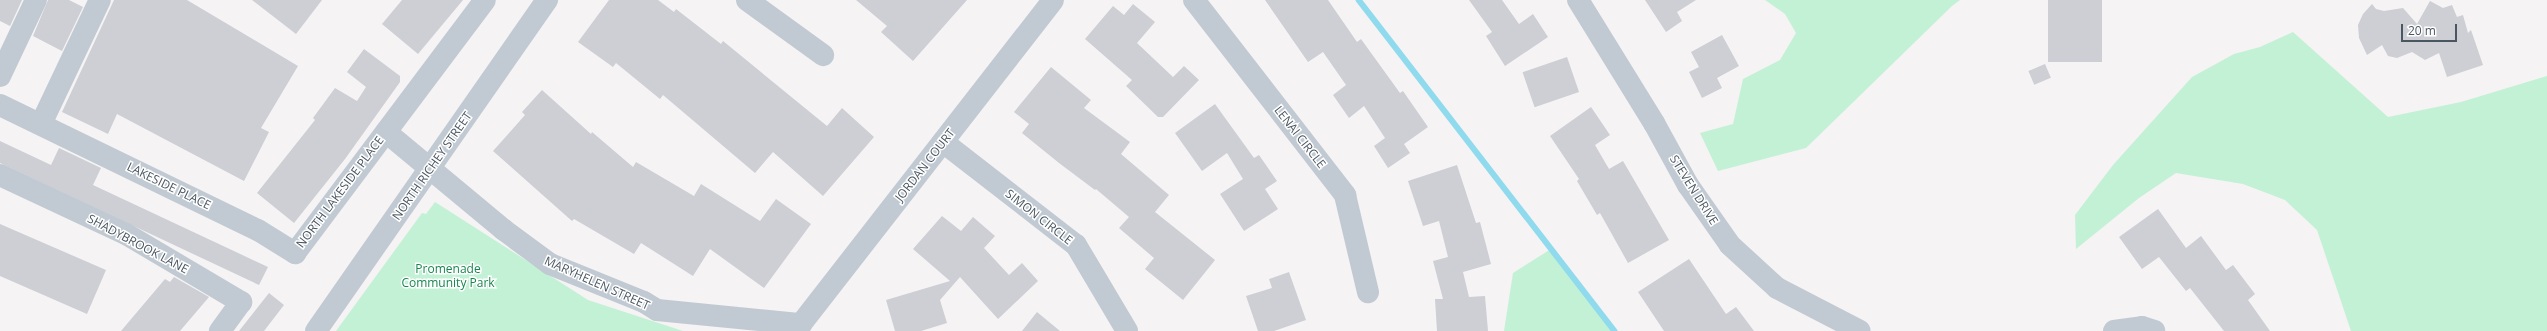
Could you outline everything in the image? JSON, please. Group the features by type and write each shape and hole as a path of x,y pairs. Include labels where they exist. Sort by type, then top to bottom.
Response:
{"street":[{"path":"0,76 36,0"},
{"path":"42,124 100,0"},
{"name":"NORTH LAKESIDE PLACE","path":"295,253 485,0"},
{"name":"NORTH RICHEY STREET","path":"316,331 547,0"},
{"path":"746,0 823,55"},
{"name":"JORDAN COURT","path":"795,324 801,324 1053,0"},
{"name":"LENAI CIRCLE","path":"1194,0 1345,195 1368,292"},
{"name":"STEVEN DRIVE","path":"1578,0 1654,123 1688,185 1730,245 1777,288 1860,331"},
{"name":"LAKESIDE PLACE","path":"0,105 42,124 258,230 295,253"},
{"name":"NORTH LAKESIDE PLACE","path":"386,132 430,168"},
{"name":"SIMON CIRCLE","path":"943,142 1076,245 1127,331"},
{"name":"MARYHELEN STREET","path":"430,168 504,230 550,264 644,302 657,310 795,324"},
{"name":"SHADYBROOK LANE","path":"0,175 126,234 241,302 220,331"},
{"path":"2114,331 2148,329"}],"green space":[{"path":"1765,0 1960,0 1952,6 1806,148 1718,171 1700,133 1733,124 1743,79 1780,60 1796,33 1785,14"},
{"path":"2293,32 2388,117 2461,102 2547,76 2547,331 2351,331 2317,230 2285,200 2243,184 2176,173 2139,198 2076,249 2075,215 2113,165 2192,77 2234,54 2260,47"},
{"name":"Promenade Community Park","path":"435,202 588,300 683,331 336,331 422,213 426,214"},
{"path":"1551,249 1614,331 1504,331 1513,273"}],"building":[{"path":"0,0 22,0 10,26 0,21"},
{"path":"48,0 69,0 83,7 62,51 33,36"},
{"path":"114,0 187,0 298,66 261,128 269,132 244,181 117,114 108,134 62,112"},
{"path":"252,0 322,0 296,34"},
{"path":"402,0 463,0 418,54 382,24"},
{"path":"609,0 658,0 674,12 676,9 721,44 723,41 827,126 842,108 874,137 823,196 773,152 755,173 663,95 660,99 616,63 613,67 578,42"},
{"path":"856,0 967,0 913,61 881,32 887,26"},
{"path":"1265,0 1328,0 1357,42 1361,39 1400,93 1403,91 1428,127 1404,144 1410,153 1388,168 1374,146 1385,138 1364,106 1349,118 1333,95 1346,85 1323,52 1308,62"},
{"path":"1469,0 1502,0 1519,24 1533,14 1548,37 1505,66 1486,36 1492,32"},
{"path":"1645,0 1696,0 1677,12 1682,21 1666,32"},
{"path":"2048,0 2102,0 2102,62 2048,62"},
{"path":"2430,1 2443,8 2452,5 2457,17 2463,15 2468,33 2471,30 2483,65 2447,77 2439,53 2425,60 2412,52 2397,58 2388,56 2382,45 2367,55 2359,38 2358,25 2363,14 2372,4 2376,9 2384,11 2403,8 2417,24"},
{"path":"1133,4 1155,22 1137,43 1173,77 1184,66 1199,80 1163,117 1158,117 1126,86 1132,80 1085,39 1113,6 1124,15"},
{"path":"1722,35 1739,66 1717,78 1722,88 1702,98 1689,72 1699,67 1691,52"},
{"path":"364,49 400,76 400,82 345,159 294,223 257,193 315,120 313,118 335,88 357,101 366,87 347,72"},
{"path":"1567,57 1579,92 1535,107 1523,72"},
{"path":"2045,64 2051,78 2034,85 2028,71"},
{"path":"1051,67 1091,100 1084,108 1130,142 1121,154 1169,195 1155,212 1215,260 1183,300 1145,269 1154,258 1119,228 1129,217 1096,189 1095,190 1059,163 1022,133 1029,124 1014,112"},
{"path":"542,90 591,134 592,132 633,167 636,162 694,196 701,184 760,221 776,199 811,224 764,288 710,249 693,276 641,243 634,254 574,219 572,221 493,151 525,115 522,112"},
{"path":"1215,104 1254,158 1259,155 1277,181 1265,189 1278,209 1244,231 1220,194 1243,179 1227,153 1202,171 1175,133"},
{"path":"1591,107 1610,135 1595,145 1609,169 1623,161 1669,240 1628,263 1600,213 1597,215 1577,181 1579,179 1550,136"},
{"path":"0,141 51,165 59,148 101,168 93,185 268,267 259,285 0,163"},
{"path":"1457,165 1476,223 1480,222 1491,264 1463,272 1469,297 1485,296 1488,331 1437,331 1435,299 1443,299 1433,261 1448,257 1439,221 1423,226 1408,181"},
{"path":"2158,209 2186,248 2201,236 2226,270 2233,265 2255,294 2248,300 2270,331 2224,331 2190,288 2186,291 2159,257 2142,269 2119,237"},
{"path":"942,216 961,231 973,217 995,236 984,248 1009,275 1022,263 1038,281 998,319 960,277 940,300 947,323 921,331 895,331 886,300 950,281 913,249"},
{"path":"0,224 106,270 87,314 0,276"},
{"path":"1689,259 1726,314 1736,307 1754,331 1664,331 1638,292"},
{"path":"1289,272 1306,320 1274,331 1258,331 1246,296 1272,288 1269,279"},
{"path":"174,277 209,297 180,331 121,331 165,279 170,282"},
{"path":"269,293 284,305 264,331 239,331"},
{"path":"1037,312 1060,331 1022,331"}],"waterway":[{"path":"1359,0 1615,331"}]}
